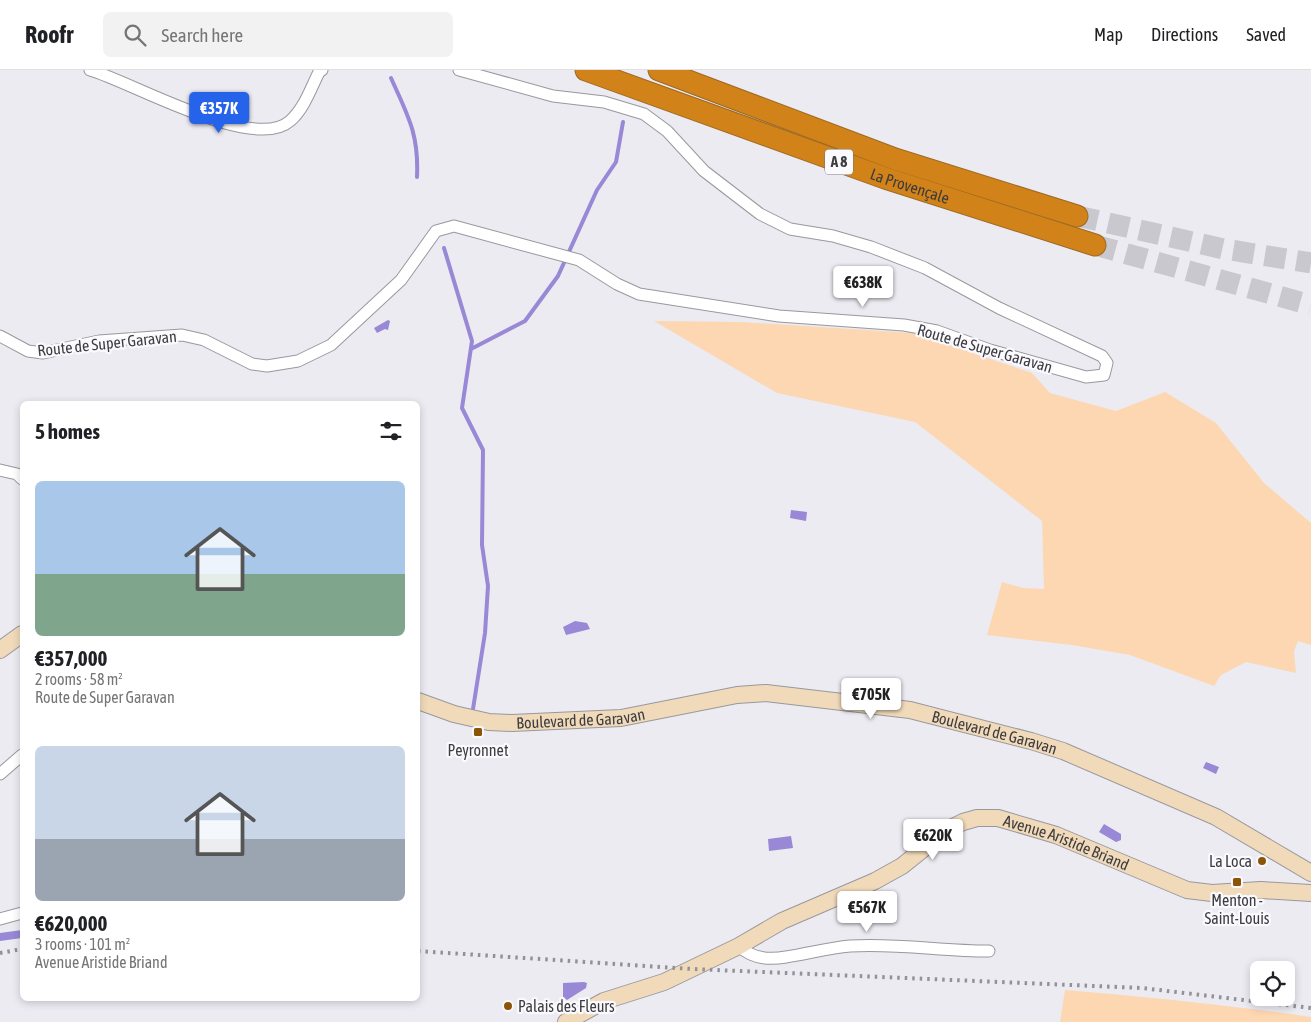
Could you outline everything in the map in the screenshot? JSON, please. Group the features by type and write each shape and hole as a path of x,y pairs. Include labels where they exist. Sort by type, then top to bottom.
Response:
{"highway":[{"name":"La Provençale","path":"586,70 877,175 1095,245"},
{"name":"La Provençale","path":"659,70 895,159 1077,216"}],"street":[{"path":"90,70 194,112 235,126 265,130 278,128 290,122 306,99 319,72 322,70"},
{"name":"Route de Super Garavan","path":"0,336 28,351 43,353 99,341 182,335 204,340 252,364 267,366 298,361 331,346 400,280 436,231 454,226 578,260 617,284 639,294 779,316 904,325 937,332 990,350 1086,377 1104,375 1107,370 1107,363 1102,356 999,308 925,268 871,247 833,236 790,229 760,214 704,171 667,131 644,114 604,102 554,96 459,70"},
{"path":"0,470 16,474 20,477"},
{"path":"0,650 20,635"},
{"name":"Boulevard de Garavan","path":"420,702 454,714 489,722 512,723 621,718 737,695 766,693 910,710 1031,741 1071,755 1222,820 1311,873"},
{"path":"0,774 20,757"},
{"name":"Avenue Aristide Briand","path":"566,1022 604,1001 664,982 740,946 782,921 876,881 902,866 947,830 977,818 998,818 1056,835 1187,890 1212,894 1260,890 1311,893"},
{"path":"0,919 20,914"},
{"path":"740,946 747,954 765,958 781,958 856,946 911,946 954,951 989,951"}],"shaded area":[{"path":"388,320 390,321 388,330 385,329 377,333 374,328"},
{"path":"654,321 742,322 913,333 1032,373 1050,393 1116,411 1165,392 1216,423 1264,483 1311,523 1311,645 1298,641 1294,651 1296,673 1246,662 1221,675 1214,686 1130,655 1072,645 987,635 1002,582 1023,588 1044,589 1042,521 915,422 777,393"},
{"path":"791,510 807,512 806,521 790,518"},
{"path":"575,621 587,623 590,629 566,635 563,627"},
{"path":"1206,762 1219,767 1216,774 1203,768"},
{"path":"1104,824 1121,834 1121,840 1116,842 1099,832"},
{"path":"791,836 793,848 769,851 768,839"},
{"path":"20,930 20,938 0,941 0,933"},
{"path":"563,983 587,983 586,988 567,1000 563,997"},
{"path":"1065,990 1311,1017 1311,1022 1060,1022"}],"waterway":[{"path":"391,78 414,137 417,177"},
{"path":"471,349 525,321 558,276 597,190 616,162 623,122"},
{"path":"444,248 472,341 462,408 483,450 482,545 488,586 485,633 473,709"}],"tunnel":[{"path":"1077,216 1224,249 1311,263"},
{"path":"1095,245 1311,305"}],"railway":[{"path":"0,953 20,949"},
{"path":"420,951 692,969 1142,988 1311,1008"}],"place":[{"name":"Peyronnet","path":"478,732"},
{"name":"La Loca","path":"1262,861"},
{"name":"Menton - Saint-Louis","path":"1237,882"},
{"name":"Palais des Fleurs","path":"508,1006"}]}
